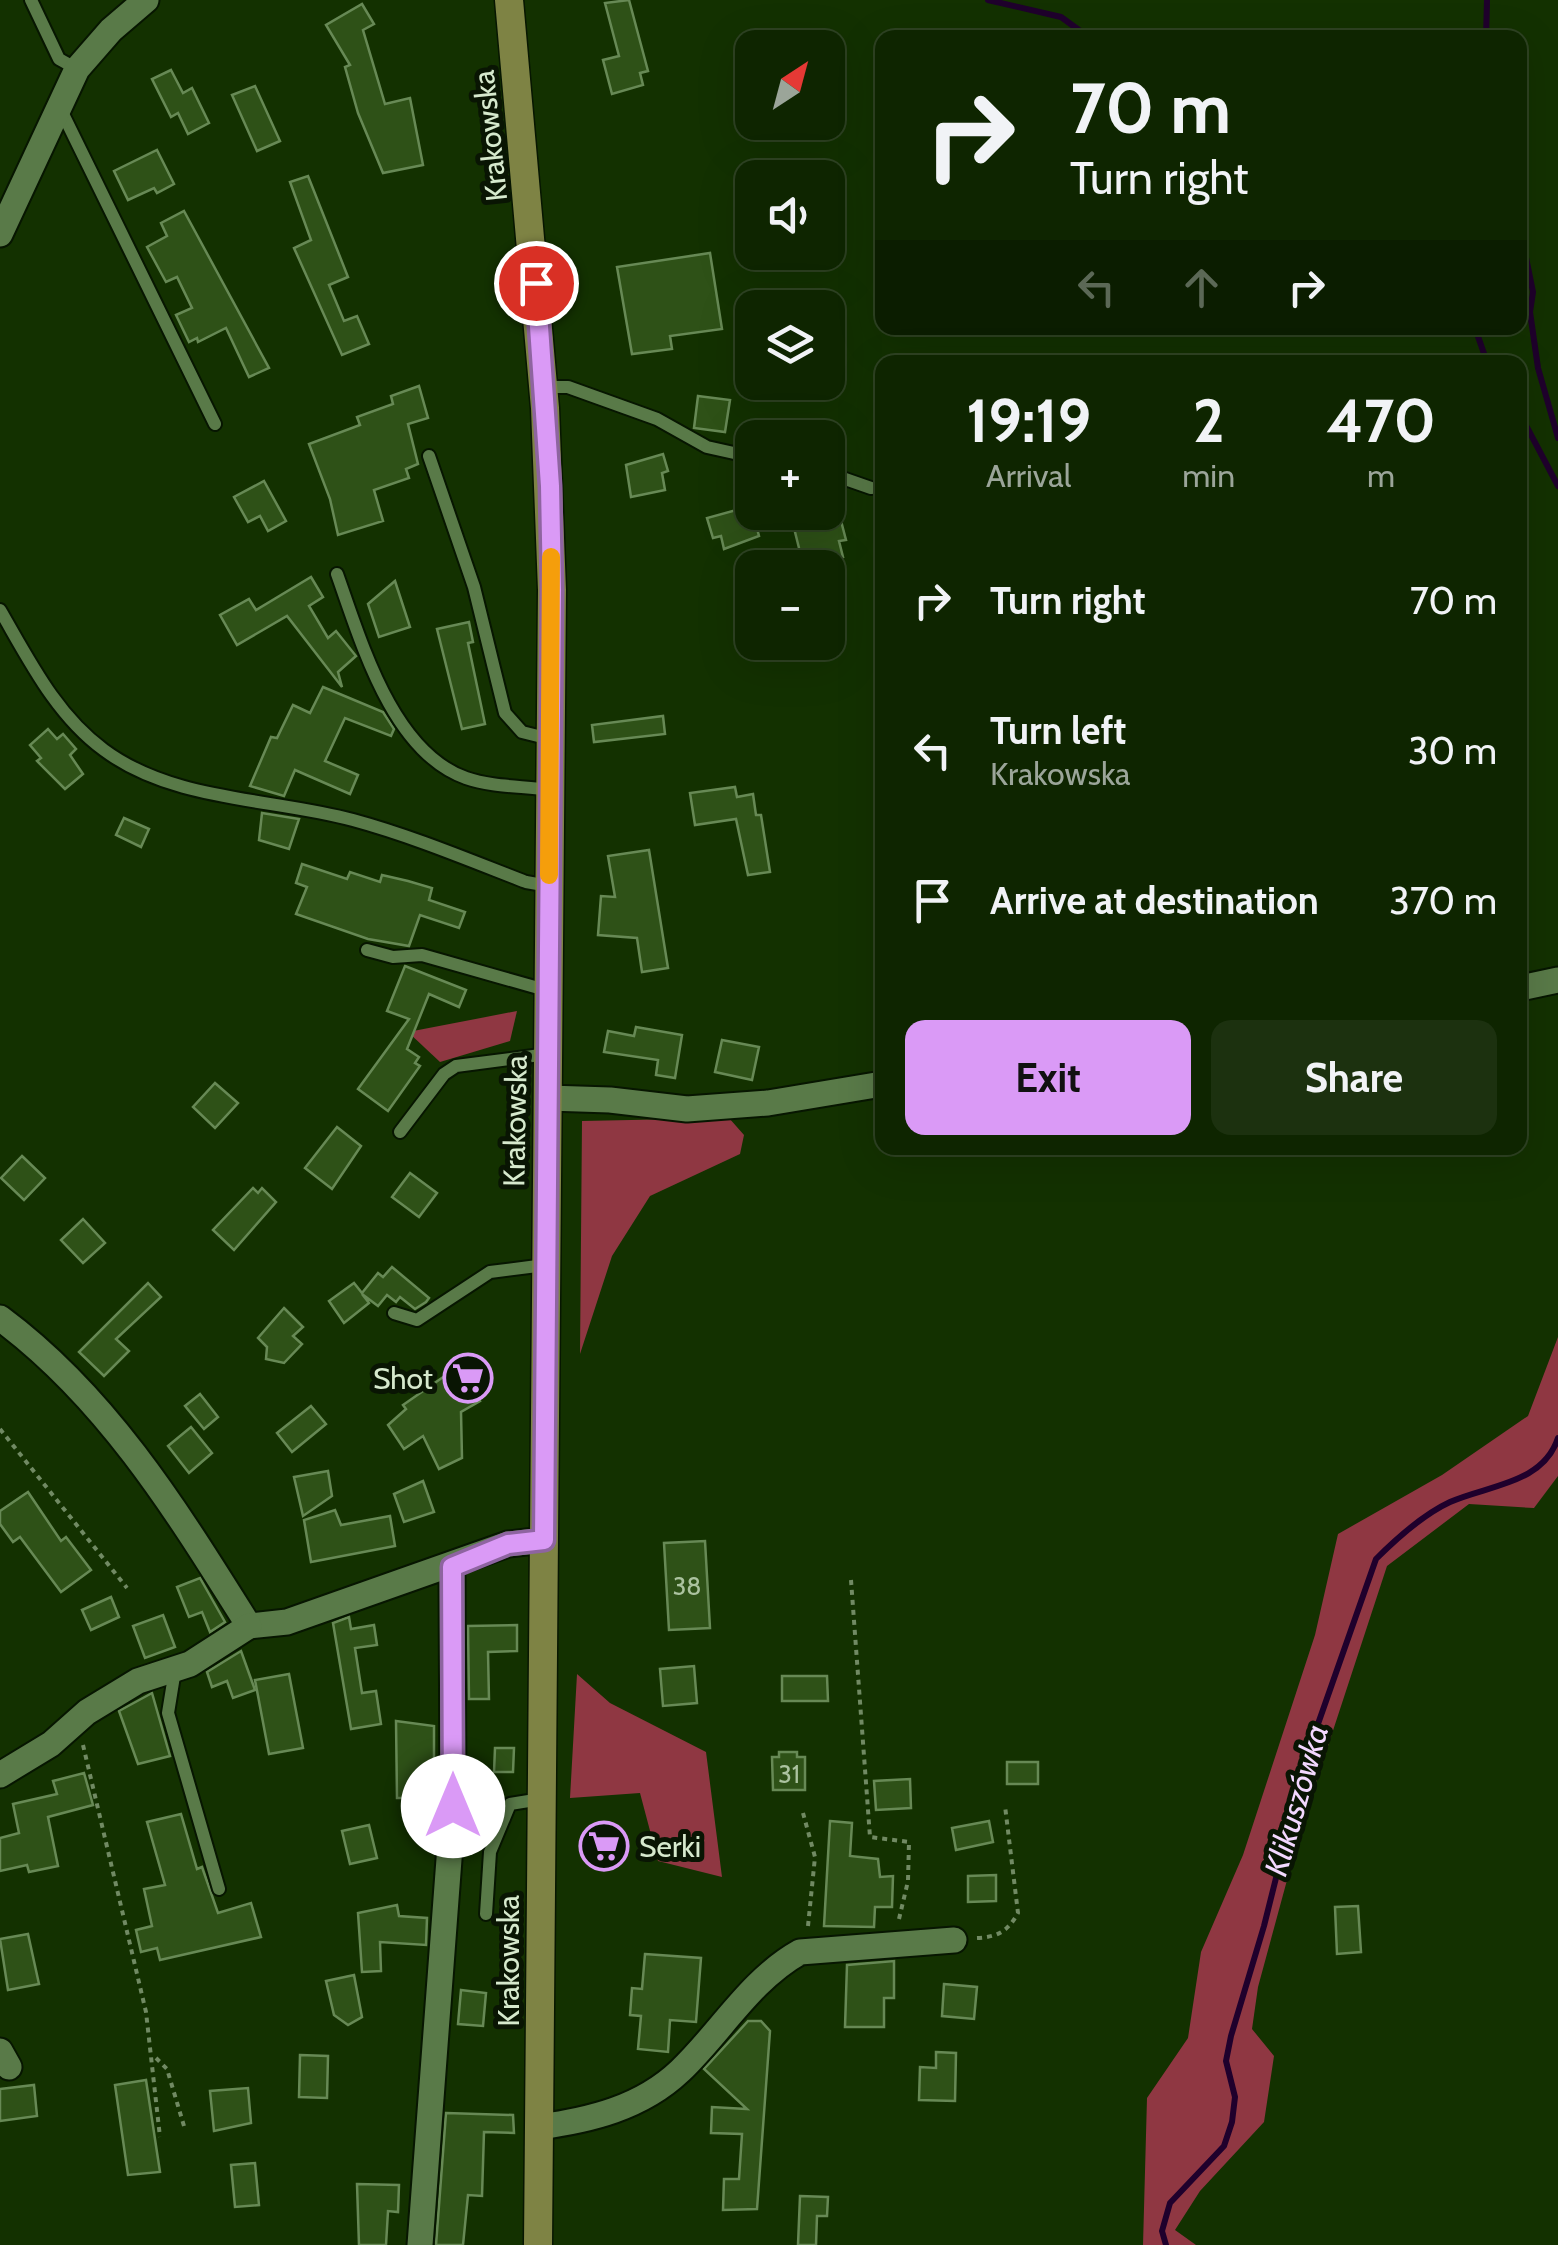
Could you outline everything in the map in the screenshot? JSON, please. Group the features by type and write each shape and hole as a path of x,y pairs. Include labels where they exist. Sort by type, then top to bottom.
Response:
{"main road":[{"name":"Krakowska","path":"509,0 550,486 538,2245"}],"street":[{"path":"0,234 77,69 111,30 146,0"},
{"path":"1527,987 1558,980"},
{"path":"548,1098 687,1109 768,1103 875,1085"},
{"path":"0,1318 40,1348 154,1476 249,1626"},
{"path":"0,1774 51,1744 76,1721 138,1681 190,1664 249,1626 287,1622 452,1567 508,1544 544,1540"},
{"path":"420,2245 453,1806 452,1567"},
{"path":"539,2127 587,2120 629,2106 678,2073 736,2007 782,1962 800,1952 954,1940"}],"lane":[{"path":"31,0 59,59 77,69"},
{"path":"58,105 216,424"},
{"path":"544,387 568,387 657,419 707,447 735,454"},
{"path":"430,456 474,587 505,712 522,732 550,739"},
{"path":"845,479 870,488"},
{"path":"338,574 369,661 393,708 420,747 448,770 466,778 550,790"},
{"path":"0,610 41,680 68,716 104,750 138,770 196,790 354,820 526,882 549,886"},
{"path":"367,950 393,956 422,955 549,992"},
{"path":"400,1132 444,1074 456,1066 548,1054"},
{"path":"394,1314 416,1320 490,1272 546,1265"},
{"path":"175,1670 168,1713 220,1889"},
{"path":"486,1914 490,1852 510,1804 542,1799"}],"path":[{"path":"0,1429 127,1588"},
{"path":"851,1580 870,1837 909,1842 908,1882 893,1943"},
{"path":"76,1721 102,1817 154,2055 160,2137"},
{"path":"954,1940 994,1938 1010,1927 1018,1913 1005,1806"},
{"path":"800,1952 808,1927 815,1857 803,1813"},
{"path":"154,2055 167,2068 184,2126"}],"shaded area":[{"path":"517,1011 510,1041 440,1062 408,1032"},
{"path":"729,1118 744,1135 740,1154 650,1196 612,1256 580,1354 582,1121"},
{"path":"1558,1337 1558,1476 1534,1508 1469,1504 1387,1566 1302,1825 1258,1987 1252,2029 1274,2056 1264,2122 1200,2191 1175,2230 1196,2245 1143,2245 1147,2098 1188,2038 1201,1952 1243,1855 1315,1635 1338,1534 1442,1475 1528,1416"},
{"path":"577,1674 610,1703 706,1752 722,1877 658,1861 640,1793 570,1798"}],"building":[{"path":"629,0 648,71 640,73 643,85 612,94 603,60 619,56 605,3"},
{"path":"362,4 374,24 363,30 385,104 410,98 423,165 383,173 358,113 345,67 350,65 326,25"},
{"path":"171,70 183,93 192,88 209,123 188,134 178,113 171,117 152,79"},
{"path":"255,86 280,141 257,151 232,95"},
{"path":"157,150 174,184 128,200 114,171"},
{"path":"308,176 348,277 329,285 344,321 357,316 369,344 342,355 294,248 311,240 290,182"},
{"path":"184,211 269,368 249,377 226,328 198,342 197,338 189,342 176,315 192,308 177,277 166,282 147,247 167,236 161,223"},
{"path":"710,253 722,329 670,336 672,349 632,354 617,267"},
{"path":"419,386 428,418 408,424 418,464 406,469 409,478 374,490 383,521 338,535 330,499 309,444 360,425 357,417 393,404 391,396"},
{"path":"698,396 730,400 725,432 694,428"},
{"path":"663,454 668,471 662,473 665,490 631,497 626,465"},
{"path":"264,481 286,521 268,531 260,516 248,522 234,497"},
{"path":"735,510 735,530 757,530 759,536 724,549 721,536 713,538 707,518"},
{"path":"794,530 843,530 846,540 839,541 841,550 800,550"},
{"path":"311,577 323,597 309,606 328,638 336,631 356,656 338,672 342,687 287,616 237,645 220,615 249,599 256,610"},
{"path":"395,581 410,627 379,637 368,604"},
{"path":"469,622 473,642 468,643 485,724 462,729 437,629"},
{"path":"323,687 383,712 394,729 391,736 345,718 325,761 358,775 350,794 295,770 284,796 250,786 271,737 277,738 293,705 310,713"},
{"path":"663,716 665,734 594,742 592,725"},
{"path":"48,729 57,739 63,734 76,749 70,755 83,774 65,789 37,761 41,758 30,745"},
{"path":"735,787 737,797 753,794 756,815 761,815 770,872 748,875 736,819 695,825 690,793"},
{"path":"262,813 299,819 289,849 259,840"},
{"path":"124,818 149,829 141,847 116,835"},
{"path":"649,850 668,968 642,972 637,938 598,935 601,896 615,897 608,856"},
{"path":"302,864 347,879 350,872 380,882 382,875 432,888 429,900 465,912 459,928 420,915 409,946 368,939 296,914 307,887 296,883"},
{"path":"405,966 466,990 459,1007 429,994 407,1049 419,1057 415,1063 420,1066 388,1111 358,1089 409,1019 387,1011"},
{"path":"636,1027 682,1035 675,1078 656,1075 658,1060 604,1052 608,1031 634,1036"},
{"path":"722,1040 759,1047 752,1080 715,1072"},
{"path":"215,1083 238,1103 215,1128 193,1107"},
{"path":"337,1127 361,1146 332,1189 305,1168"},
{"path":"22,1156 45,1178 24,1200 1,1178"},
{"path":"410,1173 437,1193 419,1217 392,1197"},
{"path":"253,1188 258,1193 262,1188 276,1202 234,1250 213,1230"},
{"path":"83,1219 105,1243 83,1263 61,1240"},
{"path":"392,1267 429,1298 426,1302 415,1309 400,1297 396,1302 387,1295 378,1306 362,1294 369,1303 344,1323 329,1301 354,1283 362,1293 378,1273 383,1277"},
{"path":"148,1283 161,1297 116,1339 129,1351 104,1376 79,1352"},
{"path":"284,1308 303,1327 293,1336 302,1344 284,1363 266,1359 267,1347 258,1338"},
{"path":"459,1366 480,1401 461,1412 462,1458 439,1469 423,1436 404,1449 388,1425 406,1409 403,1405"},
{"path":"200,1394 218,1417 204,1429 185,1406"},
{"path":"311,1406 326,1424 292,1452 277,1433"},
{"path":"191,1427 212,1453 189,1473 168,1446"},
{"path":"328,1471 332,1496 303,1516 294,1477"},
{"path":"423,1481 434,1512 404,1522 394,1494"},
{"path":"28,1492 61,1541 66,1537 91,1570 61,1592 20,1537 13,1542 0,1524 0,1511"},
{"path":"335,1510 341,1525 390,1516 395,1546 311,1562 304,1520"},
{"path":"705,1541 710,1628 669,1630 664,1543"},
{"path":"200,1578 225,1622 210,1632 202,1612 189,1617 177,1587"},
{"path":"111,1597 119,1617 91,1630 82,1610"},
{"path":"163,1615 175,1647 145,1658 133,1626"},
{"path":"349,1617 351,1629 374,1625 377,1645 355,1648 362,1693 376,1691 381,1724 351,1729 333,1623"},
{"path":"517,1625 517,1651 488,1652 489,1699 469,1699 468,1626"},
{"path":"241,1651 255,1690 233,1698 227,1681 212,1687 207,1672"},
{"path":"694,1666 697,1703 663,1706 660,1669"},
{"path":"289,1674 303,1748 269,1754 255,1680"},
{"path":"782,1676 827,1676 828,1701 782,1701"},
{"path":"152,1693 170,1756 138,1764 119,1711"},
{"path":"396,1721 434,1726 434,1798 397,1798"},
{"path":"495,1748 514,1748 513,1772 494,1772"},
{"path":"779,1752 797,1752 797,1757 805,1757 805,1790 773,1790 772,1757 779,1757"},
{"path":"1007,1762 1038,1762 1038,1784 1007,1784"},
{"path":"84,1773 93,1805 48,1817 58,1866 29,1872 27,1865 0,1871 0,1838 19,1833 13,1804 57,1794 53,1781"},
{"path":"910,1779 911,1808 876,1810 874,1781"},
{"path":"181,1814 197,1869 202,1867 218,1913 251,1903 261,1937 160,1960 157,1948 141,1952 136,1930 152,1926 144,1889 165,1885 147,1822"},
{"path":"830,1821 852,1823 850,1856 878,1859 880,1877 893,1876 892,1907 875,1907 874,1927 824,1926"},
{"path":"989,1821 993,1842 956,1850 952,1828"},
{"path":"369,1825 377,1858 350,1864 342,1831"},
{"path":"589,1828 610,1830 608,1856 587,1854"},
{"path":"996,1875 996,1901 968,1902 968,1876"},
{"path":"397,1905 399,1916 427,1918 426,1945 380,1942 381,1971 362,1972 358,1913"},
{"path":"1358,1906 1361,1952 1337,1954 1335,1907"},
{"path":"28,1934 39,1984 8,1990 0,1939"},
{"path":"645,1954 701,1958 696,2022 670,2020 668,2052 638,2049 641,2016 630,2015 632,1988 642,1989"},
{"path":"894,1961 894,1998 884,1998 884,2027 845,2027 847,1965"},
{"path":"354,1975 362,2017 348,2025 334,2015 326,1981"},
{"path":"944,1984 977,1987 974,2019 942,2016"},
{"path":"461,1990 486,1993 483,2026 458,2024"},
{"path":"748,2021 761,2021 770,2031 757,2209 723,2210 724,2179 739,2179 742,2134 711,2133 712,2107 747,2109 704,2069"},
{"path":"936,2052 956,2053 955,2101 919,2100 920,2067 936,2068"},
{"path":"300,2055 328,2056 327,2098 299,2097"},
{"path":"146,2080 160,2172 128,2175 115,2085"},
{"path":"34,2085 37,2116 0,2121 0,2089"},
{"path":"248,2088 251,2123 214,2131 210,2091"},
{"path":"446,2113 513,2115 514,2133 484,2132 482,2196 468,2195 463,2245 436,2245"},
{"path":"255,2163 259,2205 235,2207 231,2165"},
{"path":"357,2184 399,2185 398,2212 388,2211 386,2245 359,2245"},
{"path":"800,2196 828,2197 827,2216 817,2216 816,2245 798,2245"}],"waterway":[{"path":"988,0 1061,17 1079,30"},
{"path":"1486,30 1487,0"},
{"path":"1527,262 1538,368 1558,438"},
{"path":"1477,335 1485,355"},
{"path":"1527,427 1558,486"},
{"name":"Klikuszówka","path":"1166,2245 1162,2231 1170,2203 1224,2146 1232,2122 1235,2097 1226,2061 1231,2036 1264,1926 1306,1758 1376,1559 1440,1507 1527,1474 1551,1453 1558,1438"}],"slow traffic":[{"path":"549,875 551,557"}],"place":[{"name":"Shot","path":"468,1378"},
{"name":"Serki","path":"604,1846"}],"route":[{"path":"453,1806 452,1567 508,1544 544,1540 552,590 550,486 536,283"}]}
